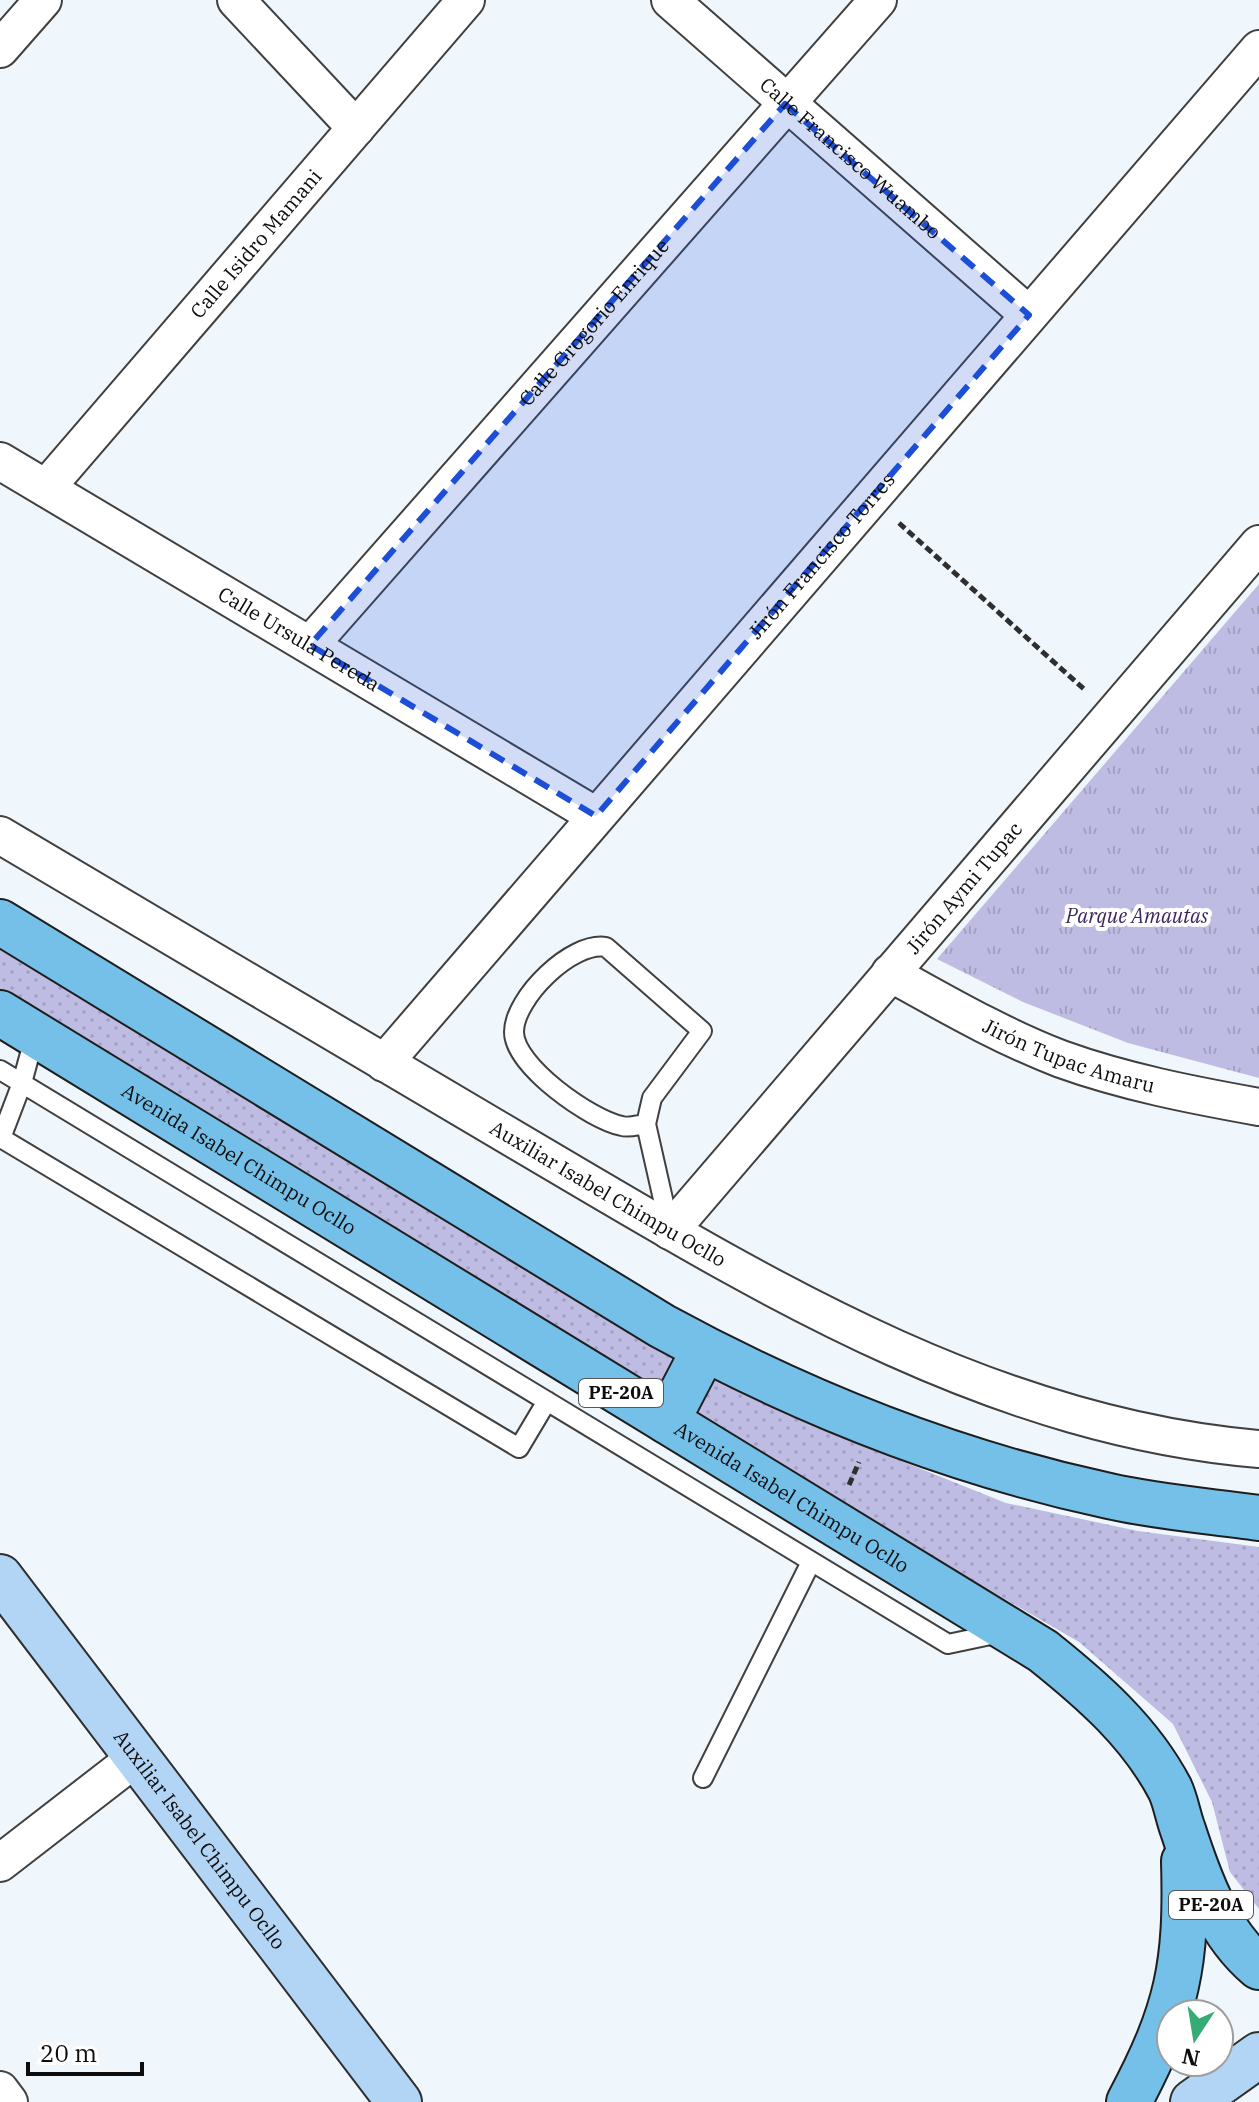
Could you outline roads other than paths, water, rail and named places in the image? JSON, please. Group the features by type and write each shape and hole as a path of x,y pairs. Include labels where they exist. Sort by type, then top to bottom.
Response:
{"main road":[{"path":"0,922 704,1350 748,1372 921,1444 1110,1496 1259,1518"},
{"name":"Avenida Isabel Chimpu Ocllo","path":"17,1024 1011,1630 1088,1687 1128,1726 1172,1793 1211,1904 1231,1936 1259,1967"},
{"path":"667,1421 704,1350"},
{"path":"1129,2102 1172,2011 1182,1962 1186,1917 1183,1830"}],"street":[{"path":"0,49 43,0"},
{"path":"236,0 356,128"},
{"name":"Calle Isidro Mamani","path":"46,488 466,0"},
{"name":"Calle Francisco Wuambo","path":"670,0 1029,315"},
{"name":"Calle Grogorio Enrique","path":"310,645 878,0"},
{"name":"Jirón Francisco Torres","path":"384,1063 1259,49"},
{"name":"Calle Ursula Pereda","path":"0,461 596,816"},
{"name":"Jirón Aymi Tupac","path":"670,1231 1259,544"},
{"name":"Auxiliar Isabel Chimpu Ocllo","path":"0,835 670,1231 834,1323 905,1355 988,1386 1114,1427 1214,1445 1259,1449"},
{"name":"Jirón Tupac Amaru","path":"890,973 970,1018 1061,1059 1171,1091 1259,1107"},
{"name":"Auxiliar Isabel Chimpu Ocllo","path":"0,1577 399,2102"},
{"path":"0,1863 137,1757"},
{"path":"1193,2102 1259,2055"},
{"path":"0,2090 9,2102"}],"lane":[{"path":"646,1124 625,1127 595,1117 518,1052 514,1033 518,1014 559,962 591,945 606,947 702,1031 652,1098 646,1124 670,1231"},
{"path":"17,1024 22,1083 1,1138 519,1448 547,1401"},
{"path":"0,1070 948,1644 1011,1630"},
{"path":"703,1778 811,1562"}],"park label":[{"name":"Parque Amautas","path":"1137,916"}]}
